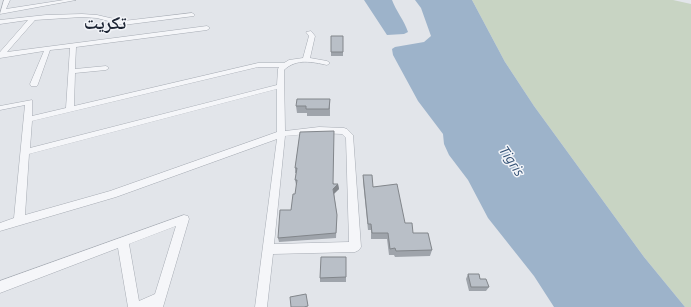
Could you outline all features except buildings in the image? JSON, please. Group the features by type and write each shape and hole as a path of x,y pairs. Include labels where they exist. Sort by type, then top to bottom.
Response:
{"street":[{"path":"1,12 7,0"},
{"path":"1,12 71,0 68,16"},
{"path":"0,22 68,16 103,17 117,23 123,23 192,15"},
{"path":"0,55 33,18"},
{"path":"0,55 207,28"},
{"path":"306,59 312,42 312,36 309,32"},
{"path":"70,109 72,46"},
{"path":"34,84 48,48"},
{"path":"28,119 258,65 285,65 295,60 306,59 327,62"},
{"path":"261,307 269,249 281,134 281,72 285,65"},
{"path":"71,71 106,68"},
{"path":"25,152 281,86"},
{"path":"0,108 29,102 19,222"},
{"path":"0,228 112,194 281,134 291,132 341,130 350,137 355,247 269,249"},
{"path":"0,287 184,219 158,302 139,307"},
{"path":"123,241 134,307"}],"green space":[{"path":"472,0 673,0 691,4 691,307 685,307 644,257 534,106 505,62"}],"water":[{"path":"364,0 392,0 408,32 404,34 387,35"},
{"name":"Tigris","path":"415,0 472,0 505,62 534,106 644,257 685,307 554,307 534,276 488,218 468,180 449,155 444,144 443,134 418,101 393,55 392,49 395,47 424,42 431,36 421,8"}],"district":[{"name":"تكريت","path":"105,22"}]}
